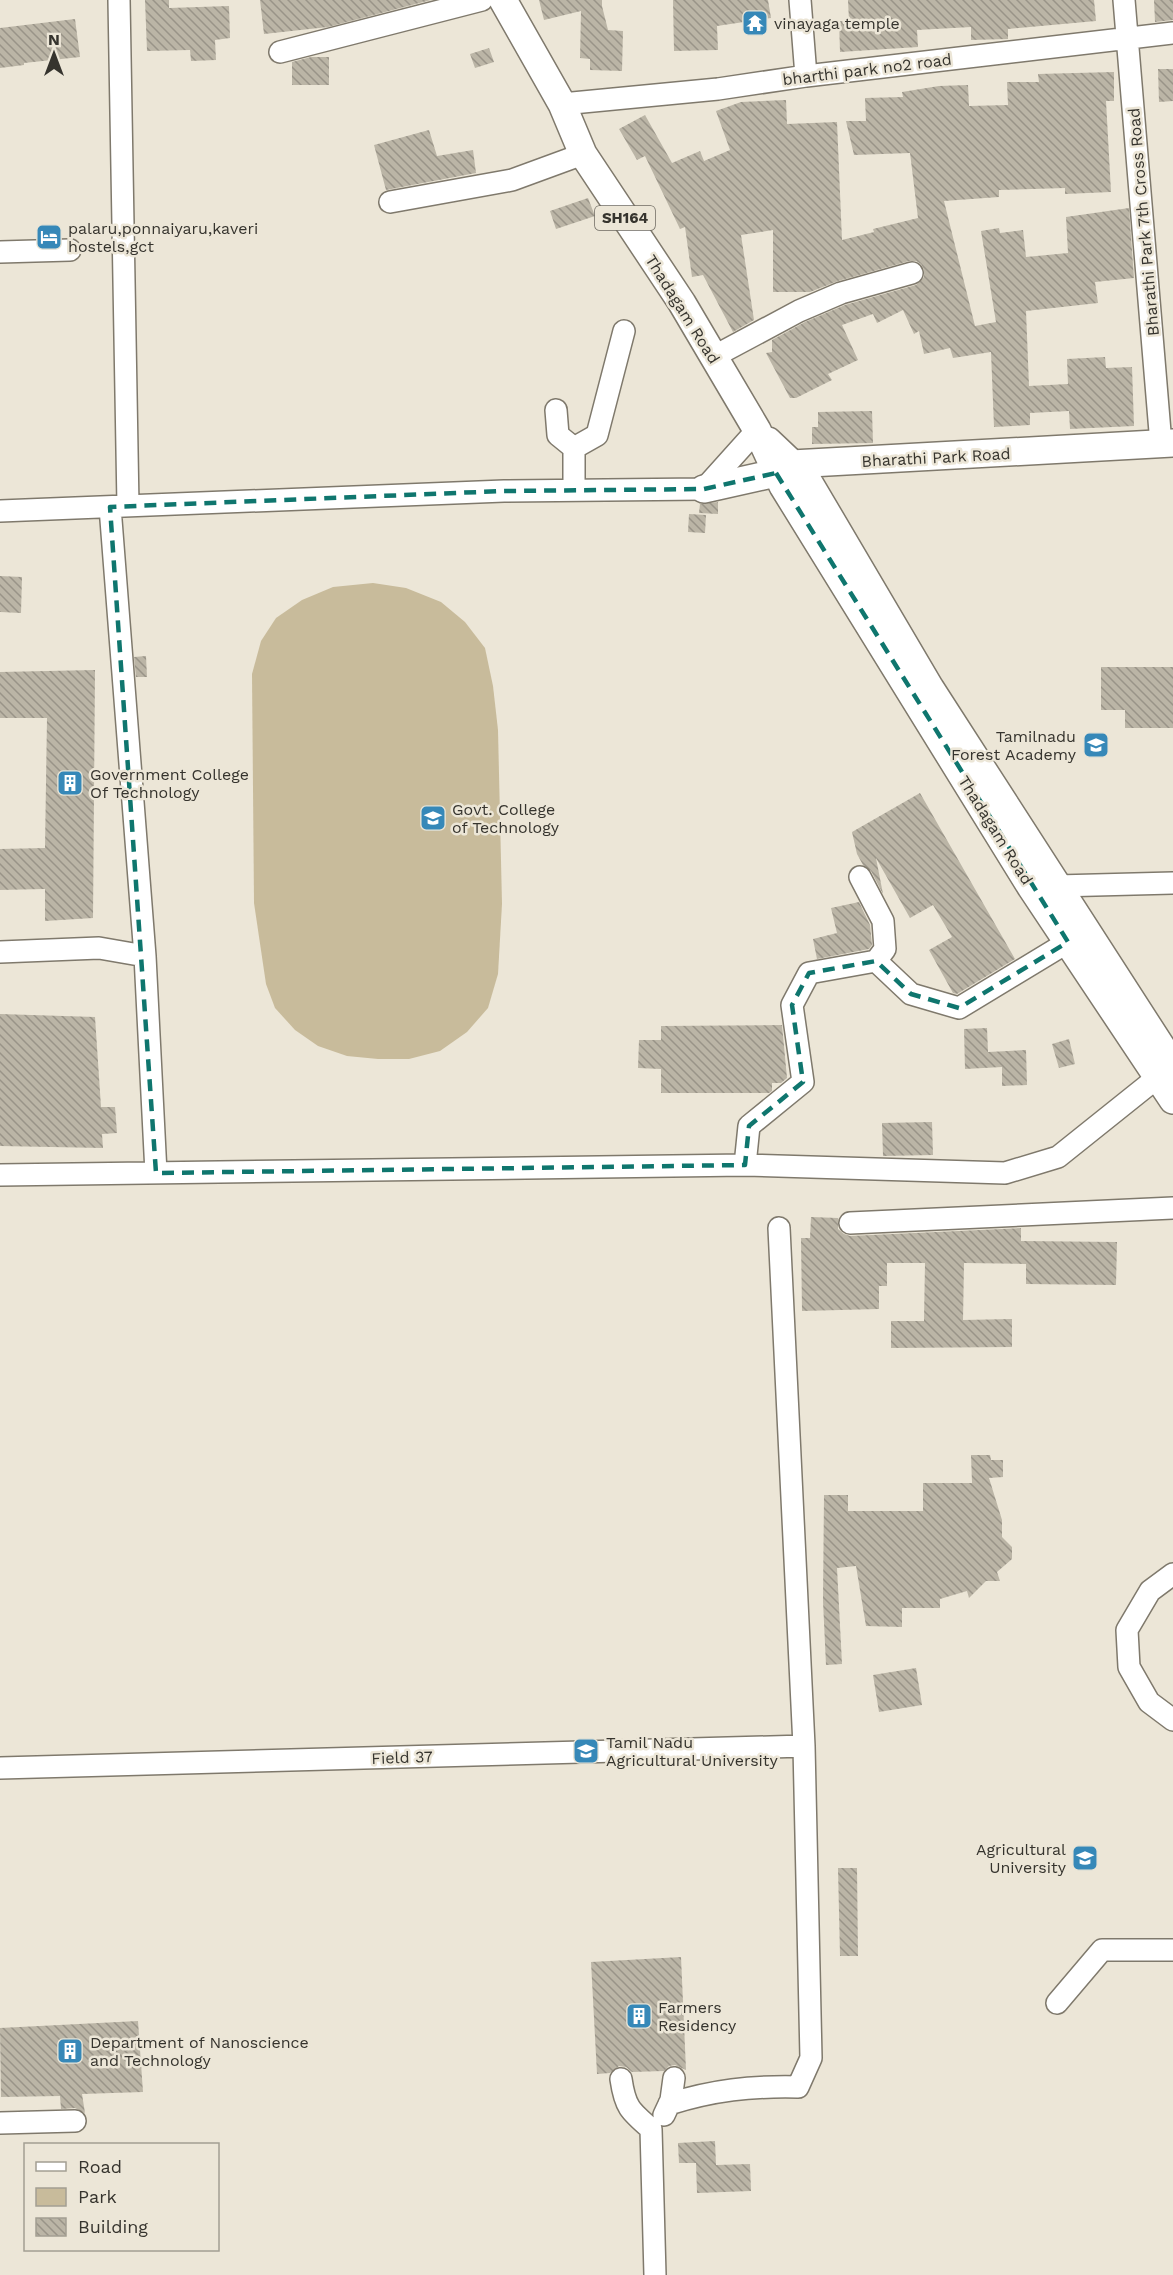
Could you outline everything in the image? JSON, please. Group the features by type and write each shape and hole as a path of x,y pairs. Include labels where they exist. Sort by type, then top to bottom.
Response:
{"main road":[{"name":"Thadagam Road","path":"503,0 562,104 583,154 682,303 757,430 784,468 805,476 930,687 1057,886 1166,1071 1173,1100"},
{"name":"Bharathi Park Road","path":"704,489 784,468 1167,443"},
{"name":"Thadagam Road","path":"784,468 783,486 1026,877 1068,942 1166,1071"}],"street":[{"path":"119,0 119,506 156,1173"},
{"path":"280,52 482,0"},
{"path":"800,0 806,76"},
{"name":"Bharathi Park 7th Cross Road","path":"1124,0 1167,443"},
{"name":"bharthi park no2 road","path":"562,104 718,89 806,76 1173,33"},
{"path":"390,202 512,180 583,154"},
{"path":"0,252 70,250"},
{"path":"713,357 799,310 841,293 912,273"},
{"path":"574,448 597,435 624,331"},
{"path":"556,410 558,435 574,448"},
{"path":"0,511 504,491 704,489 757,430"},
{"path":"574,448 574,490"},
{"path":"745,1165 749,1126 803,1082 792,1005 809,973 876,962 885,949 883,921 860,876"},
{"path":"1057,886 1173,882"},
{"path":"876,962 911,994 959,1008 1068,942"},
{"path":"0,952 99,948 145,956"},
{"path":"0,1175 745,1165 1005,1173 1058,1157 1166,1071"},
{"path":"850,1223 1173,1208"},
{"path":"669,2104 698,2095 755,2086 798,2087 811,2058 804,1746 779,1228"},
{"path":"1173,1574 1150,1591 1127,1630 1129,1667 1149,1702 1173,1720"},
{"name":"Field 37","path":"0,1768 804,1746"},
{"path":"1057,2003 1102,1950 1173,1950"},
{"path":"655,2275 651,2129 664,2115 669,2104 674,2078"},
{"path":"621,2079 624,2102 631,2113 651,2129"},
{"path":"0,2123 75,2121"}],"highlighted area":[{"path":"776,473 1068,942 959,1008 911,994 876,961 809,973 792,1005 803,1082 749,1126 745,1165 156,1173 110,507 504,491 704,489"}],"green space":[{"path":"373,583 406,588 441,602 465,622 485,648 493,686 498,730 502,904 498,974 488,1008 467,1032 440,1051 409,1059 347,1056 318,1046 295,1030 275,1008 266,984 254,903 252,674 261,641 276,618 302,600 333,587"}],"building":[{"path":"145,0 169,0 169,8 229,6 230,38 215,40 216,60 191,61 190,50 147,51"},
{"path":"260,0 431,0 328,27 264,34"},
{"path":"539,0 602,0 608,30 623,31 622,71 590,70 590,59 580,58 581,11 544,20"},
{"path":"673,0 768,0 771,18 717,26 718,50 674,51"},
{"path":"848,0 1094,0 1096,21 1008,29 1008,39 971,40 971,27 917,30 918,47 840,52 839,21 849,21"},
{"path":"1154,0 1173,0 1173,20 1155,22"},
{"path":"75,19 80,57 0,68 0,28"},
{"path":"489,48 494,62 475,68 470,54"},
{"path":"311,57 329,57 329,85 292,85 292,62"},
{"path":"1158,69 1173,69 1173,101 1159,102"},
{"path":"1114,72 1114,101 1106,101 1111,192 1065,194 1065,188 999,190 999,197 944,201 975,326 996,322 981,231 999,228 1000,233 1023,230 1026,257 1068,253 1066,217 1129,208 1134,278 1095,282 1098,303 1026,311 1029,386 1068,384 1067,359 1105,357 1106,368 1132,367 1134,426 1070,429 1069,411 1030,413 1030,425 994,427 991,352 953,358 950,348 924,354 919,331 914,334 903,310 877,323 873,314 842,325 858,360 828,374 832,380 796,398 790,398 766,353 772,352 772,340 805,322 845,305 916,285 924,277 921,264 909,261 838,281 810,292 773,292 773,230 741,235 754,320 733,332 703,275 692,277 685,227 680,229 645,156 637,160 619,129 645,115 672,163 700,151 704,161 730,150 716,111 741,102 786,100 787,124 837,122 842,240 874,232 873,229 918,218 910,153 854,155 846,121 866,121 865,98 903,97 902,92 939,86 968,85 969,106 1008,105 1007,82 1039,82 1038,74"},
{"path":"429,130 437,156 473,150 476,173 386,190 374,145"},
{"path":"588,198 595,216 556,229 550,211"},
{"path":"872,411 873,443 812,444 812,427 818,427 818,412"},
{"path":"718,502 718,514 699,513 700,504"},
{"path":"689,514 706,515 705,533 688,532"},
{"path":"0,576 22,577 21,613 0,612"},
{"path":"146,656 147,677 136,677 134,657"},
{"path":"1101,667 1173,667 1173,728 1125,728 1125,710 1101,710"},
{"name":"Government College Of Technology","path":"95,670 93,918 45,921 45,889 0,890 0,849 45,848 47,718 0,718 0,672"},
{"path":"920,793 1015,959 957,994 953,993 929,950 952,937 933,905 910,918 876,858 883,894 871,871 863,865 857,854 852,832"},
{"path":"859,902 870,925 872,945 869,949 817,959 813,939 837,933 831,908"},
{"path":"0,1014 95,1017 101,1107 115,1107 117,1133 102,1134 103,1148 0,1146"},
{"path":"782,1025 787,1078 781,1083 772,1083 772,1091 769,1093 661,1093 661,1069 638,1068 639,1040 661,1040 661,1026"},
{"path":"987,1028 988,1052 1026,1050 1027,1085 1002,1086 1002,1067 965,1069 964,1029"},
{"path":"1069,1039 1075,1064 1059,1068 1052,1044"},
{"path":"932,1122 933,1155 883,1156 882,1123"},
{"path":"811,1217 838,1218 838,1229 850,1236 1021,1228 1021,1241 1117,1242 1116,1285 1026,1284 1026,1264 964,1263 963,1320 1012,1319 1012,1347 891,1348 891,1321 924,1321 925,1263 887,1263 887,1286 879,1286 879,1309 802,1311 801,1238 810,1238"},
{"path":"971,1455 990,1455 991,1460 1003,1460 1003,1477 989,1478 1002,1520 1002,1537 1012,1547 1012,1559 997,1572 1000,1581 986,1581 969,1598 967,1591 940,1599 940,1608 902,1608 902,1627 866,1626 856,1566 837,1568 842,1664 826,1665 823,1601 824,1495 848,1495 848,1511 923,1511 923,1483 972,1483"},
{"path":"916,1668 922,1705 879,1712 873,1675"},
{"path":"838,1868 857,1868 858,1956 840,1956"},
{"name":"Farmers Residency","path":"681,1957 686,2070 675,2065 669,2066 664,2071 632,2072 626,2067 619,2066 610,2073 597,2074 591,1962"},
{"name":"Department of Nanoscience and Technology","path":"138,2021 143,2092 82,2094 85,2113 75,2108 61,2109 60,2096 1,2097 0,2028"},
{"path":"715,2141 716,2165 750,2164 751,2191 697,2193 696,2163 679,2163 678,2143"}],"place":[{"name":"vinayaga temple","path":"755,23"},
{"name":"palaru,ponnaiyaru,kaveri hostels,gct","path":"49,237"},
{"name":"Tamilnadu Forest Academy","path":"1096,745"},
{"name":"Government College Of Technology","path":"70,783"},
{"name":"Govt. College of Technology","path":"433,818"},
{"name":"Tamil Nadu Agricultural University","path":"586,1751"},
{"name":"Agricultural University","path":"1085,1858"},
{"name":"Farmers Residency","path":"639,2016"},
{"name":"Department of Nanoscience and Technology","path":"70,2051"}]}
